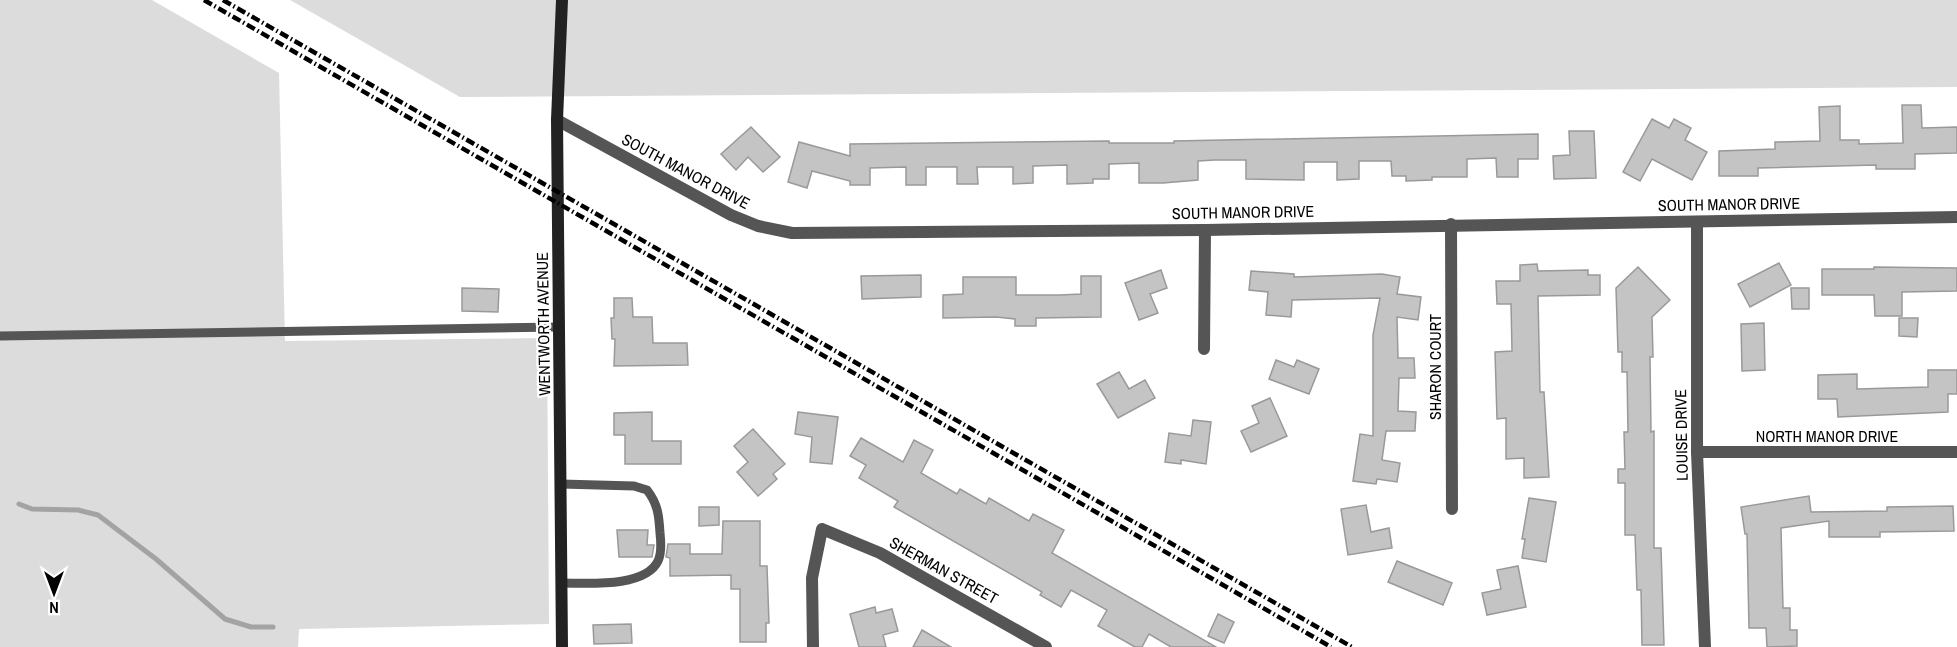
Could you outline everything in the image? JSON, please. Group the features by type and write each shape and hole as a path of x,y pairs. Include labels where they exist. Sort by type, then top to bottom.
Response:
{"street":[{"name":"WENTWORTH AVENUE","path":"562,0 557,120 562,647"},
{"name":"SOUTH MANOR DRIVE","path":"557,120 731,215 758,226 792,233 1204,230 1957,217"},
{"name":"LOUISE DRIVE","path":"1697,222 1697,452 1705,647"},
{"name":"SHARON COURT","path":"1451,224 1452,509"},
{"path":"1204,230 1204,349"},
{"name":"NORTH MANOR DRIVE","path":"1697,452 1957,452"},
{"name":"SHERMAN STREET","path":"813,647 813,578 822,529 880,553 1046,647"}],"lane":[{"path":"0,336 559,327"},
{"path":"561,484 634,486 647,490 658,509 661,545 655,566 633,579 562,583"}],"shaded area":[{"path":"0,0 152,0 279,73 285,341 547,338 549,624 299,629 298,647 0,647"},
{"path":"290,0 1957,0 1957,87 460,97"}],"building":[{"path":"1902,105 1921,105 1922,128 1957,127 1957,153 1915,154 1915,169 1876,169 1876,165 1758,168 1758,176 1719,176 1719,151 1775,149 1775,142 1820,141 1819,107 1840,106 1840,140 1859,140 1859,144 1903,143"},
{"path":"1652,119 1669,128 1674,119 1691,128 1685,140 1707,152 1692,180 1652,159 1640,181 1623,172"},
{"path":"751,127 780,157 763,172 748,157 736,170 721,154"},
{"path":"1569,131 1594,131 1596,178 1554,179 1553,156 1570,155"},
{"path":"1538,134 1538,159 1518,159 1518,177 1497,177 1496,158 1467,159 1467,177 1432,177 1432,180 1406,181 1406,176 1392,176 1391,161 1359,161 1359,179 1337,180 1337,162 1304,162 1304,180 1246,179 1246,160 1215,160 1198,161 1198,180 1163,183 1139,183 1139,163 1109,164 1109,179 1093,179 1093,183 1067,184 1067,165 1033,166 1033,183 1013,184 1013,167 977,167 978,184 957,184 957,167 926,167 926,185 906,185 906,167 870,168 870,185 850,185 850,181 812,171 807,188 788,182 799,142 850,156 850,144 1109,141 1109,143 1174,143 1174,141"},
{"path":"1779,263 1791,285 1750,307 1738,284"},
{"path":"1537,264 1538,271 1588,270 1588,275 1600,275 1600,295 1538,296 1540,392 1544,392 1549,477 1524,478 1524,458 1506,459 1506,418 1497,419 1495,352 1512,351 1511,304 1497,304 1496,281 1520,281 1520,265"},
{"path":"1638,267 1670,300 1652,317 1653,357 1650,357 1651,432 1654,431 1654,548 1661,548 1664,645 1642,645 1641,590 1637,590 1635,535 1625,535 1625,483 1618,483 1618,469 1625,469 1624,432 1628,432 1627,372 1622,372 1622,352 1618,352 1616,288"},
{"path":"1874,267 1957,268 1957,291 1902,292 1902,316 1875,316 1874,295 1822,295 1822,269 1874,269"},
{"path":"1161,270 1167,288 1150,294 1158,313 1139,320 1125,283"},
{"path":"1251,271 1294,274 1294,277 1382,274 1400,277 1397,294 1421,297 1418,320 1397,317 1398,358 1414,358 1415,378 1399,378 1398,411 1416,412 1415,431 1386,431 1382,460 1400,463 1397,482 1377,479 1376,484 1353,481 1360,434 1373,436 1373,335 1380,298 1292,300 1291,317 1266,315 1268,292 1249,290"},
{"path":"921,275 921,297 862,299 861,276"},
{"path":"1081,276 1101,276 1101,317 1036,318 1036,326 1015,326 1015,319 996,317 943,318 943,295 963,294 963,277 1016,277 1016,295 1060,295 1081,294"},
{"path":"462,288 499,289 498,312 462,311"},
{"path":"1791,288 1809,288 1809,309 1792,309"},
{"path":"614,298 632,298 633,317 652,317 653,343 687,343 688,365 614,366 615,339 612,339 611,318 614,318"},
{"path":"1899,318 1918,318 1917,337 1899,336"},
{"path":"1764,323 1765,370 1742,371 1741,324"},
{"path":"1276,360 1294,367 1297,360 1319,369 1309,394 1269,379"},
{"path":"1928,370 1957,370 1957,394 1948,394 1948,412 1838,417 1837,399 1818,399 1818,375 1857,374 1857,389 1928,387"},
{"path":"1119,372 1129,389 1145,380 1155,398 1118,418 1097,384"},
{"path":"1270,398 1287,436 1251,452 1241,431 1259,423 1252,406"},
{"path":"652,412 652,441 681,441 681,464 625,464 625,435 614,435 614,413"},
{"path":"798,412 838,417 832,464 810,462 812,437 795,434"},
{"path":"1193,420 1211,422 1206,464 1181,460 1181,464 1165,462 1169,433 1191,436"},
{"path":"753,429 785,464 773,474 777,479 758,496 737,472 748,462 734,446"},
{"path":"861,438 903,462 914,440 933,450 921,473 957,494 960,489 986,504 989,498 1029,521 1033,514 1064,530 1052,553 1216,647 1171,647 1149,634 1142,647 1135,647 1098,626 1107,610 1071,590 1061,607 1040,595 1042,592 894,507 898,501 859,478 866,465 850,456"},
{"path":"1809,496 1811,512 1887,511 1887,507 1953,506 1954,531 1880,532 1880,537 1829,537 1829,521 1781,528 1783,608 1790,608 1790,630 1797,630 1797,646 1767,647 1766,628 1749,628 1747,534 1745,534 1741,507"},
{"path":"1529,498 1556,502 1546,562 1522,558 1525,539 1522,539"},
{"path":"1366,505 1371,532 1389,528 1392,548 1348,555 1341,509"},
{"path":"699,507 719,507 719,525 699,526"},
{"path":"723,521 760,521 760,566 767,566 769,623 766,623 766,642 740,642 740,589 731,589 731,575 670,576 670,558 666,557 668,544 690,544 690,554 722,554"},
{"path":"617,530 648,530 647,545 654,545 652,557 619,557"},
{"path":"1397,561 1452,583 1443,605 1388,582"},
{"path":"1518,566 1526,607 1487,615 1482,593 1501,589 1497,570"},
{"path":"875,607 876,613 892,609 898,631 883,635 886,647 859,647 850,614"},
{"path":"1218,614 1234,622 1224,643 1208,636"},
{"path":"631,624 632,643 594,644 593,625"},
{"path":"922,630 951,647 913,647"}],"waterway":[{"path":"19,504 32,509 78,510 98,515 156,559 225,619 251,627 273,627"}],"railway":[{"path":"204,0 1331,647"},
{"path":"223,0 1352,647"}]}
